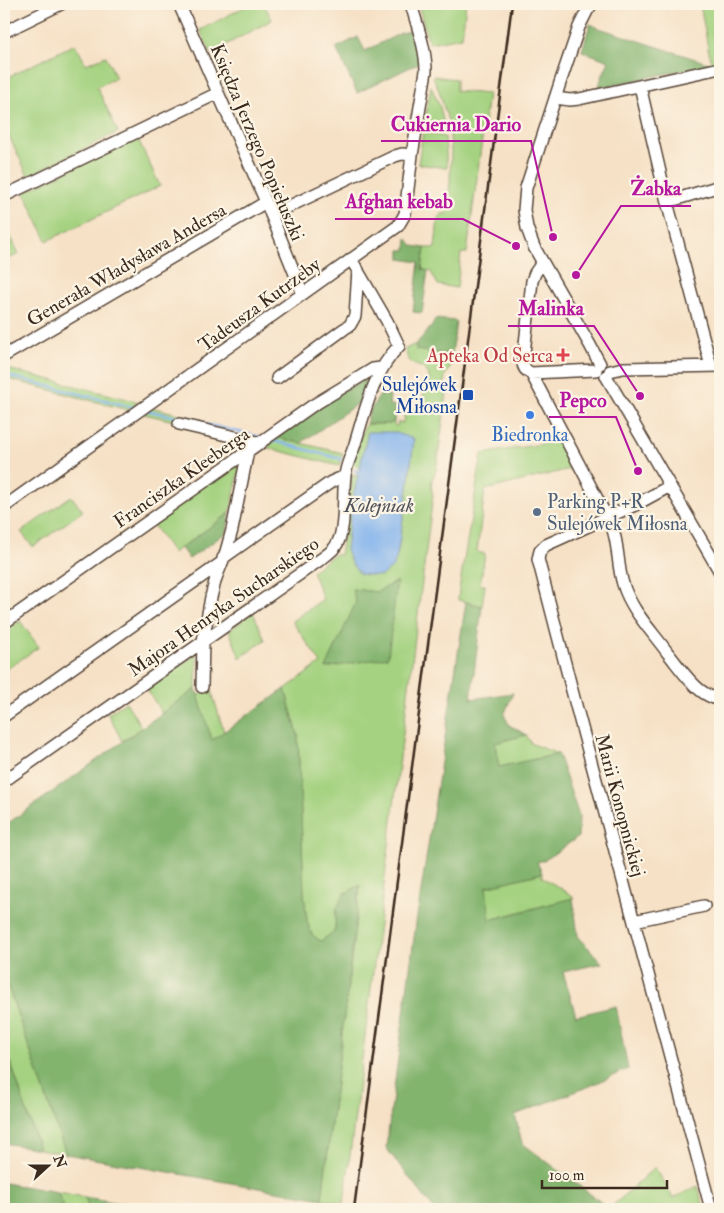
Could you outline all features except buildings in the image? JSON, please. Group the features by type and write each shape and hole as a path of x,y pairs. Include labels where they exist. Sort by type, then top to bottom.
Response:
{"street":[{"path":"4,32 61,4"},
{"name":"Księdza Jerzego Popiełuszki","path":"179,4 266,202 303,294"},
{"name":"Tadeusza Kutrzeby","path":"4,507 395,229 405,214 412,155 426,71 423,46 411,4"},
{"path":"592,4 579,27 529,178 524,199 526,228 542,263 720,572"},
{"path":"555,98 579,99 720,68"},
{"path":"531,373 623,368 716,366 667,202 640,86"},
{"path":"4,196 218,93"},
{"path":"271,215 395,156 402,154 412,155"},
{"path":"667,202 720,186"},
{"name":"Generała Władysława Andersa","path":"4,356 266,202"},
{"path":"277,378 353,321 356,311 358,270 352,259"},
{"path":"542,263 534,273 532,281 523,365 531,373 607,518 615,536 623,584 635,610 674,661 696,686 705,694 720,700"},
{"name":"Majora Henryka Sucharskiego","path":"4,781 324,557 337,545 342,524 345,476 382,368 399,346 358,270"},
{"name":"Franciszka Kleeberga","path":"4,623 320,401 373,369 382,368"},
{"path":"179,424 260,443"},
{"path":"202,687 204,641 211,597 232,530 248,452"},
{"path":"4,716 331,482 345,476"},
{"name":"Marii Konopnickiej","path":"670,486 637,504 546,545 541,549 538,557 568,677 711,1209"},
{"path":"634,921 704,906"}],"green space":[{"path":"250,4 264,4 272,20 211,53 200,30"},
{"path":"418,4 466,4 462,37 429,43"},
{"path":"700,4 720,4 720,62 711,64"},
{"path":"590,24 711,64 599,88 609,61 582,51"},
{"path":"415,31 423,61 357,93 336,48 358,37 365,51 401,33"},
{"path":"75,44 86,64 106,56 116,78 97,87 118,132 28,176 6,130 4,131 4,79"},
{"path":"433,76 456,79 456,91 488,94 467,253 461,253 457,288 438,285 431,272 422,269 425,248 435,248 438,218 443,213 447,214 450,182 451,151 449,124"},
{"path":"431,86 440,107 444,125 425,121"},
{"path":"423,132 445,137 447,168 418,164"},
{"path":"137,137 160,186 47,241 24,192"},
{"path":"4,223 19,254 4,261"},
{"path":"407,238 413,246 425,248 422,269 428,271 422,313 413,312 419,262 400,259 400,250 406,250"},
{"path":"435,319 456,321 452,355 416,350 416,344 432,326"},
{"path":"416,344 417,350 452,355 450,368 445,375 444,384 447,392 436,471 432,482 433,495 344,1203 322,1199 360,885 336,910 335,931 321,941 312,935 307,921 304,894 298,735 285,689 321,663 292,621 323,599 312,571 335,554 340,555 353,474 358,477 353,497 397,556 414,439 368,432 360,468 351,463 366,424 389,424 394,422 394,425 397,426 398,422 403,423 406,408 421,410 421,398 428,385 429,376 425,369 409,360 405,349","holes":["397,581 327,668 357,602 353,589 377,592"]},
{"path":"4,368 139,402 128,410 4,378"},
{"path":"364,380 371,394 301,443 275,437 337,394"},
{"path":"380,395 390,395 389,405 396,406 394,422 389,424 366,424 370,411"},
{"path":"151,407 202,420 200,427 144,414"},
{"path":"275,437 343,453 339,466 268,448"},
{"path":"559,441 574,468 485,490 477,552 485,554 480,585 485,585 482,606 458,600 482,454"},
{"path":"240,466 230,513 173,553 151,522 223,471"},
{"path":"71,496 83,511 33,547 21,532"},
{"path":"230,513 227,532 189,559 181,548"},
{"path":"397,581 388,657 326,668 356,602 352,589 377,592"},
{"path":"466,602 482,606 471,699 513,693 504,715 510,726 526,735 495,743 499,767 558,754 579,816 578,837 545,860 537,862 542,873 486,887 490,920 573,898 578,936 602,963 563,972 576,1016 616,1006 628,1069 515,1115 522,1143 602,1203 594,1209 434,1209 386,1148 416,923"},
{"path":"253,612 265,640 240,658 229,631"},
{"path":"20,621 39,647 4,671 4,633"},
{"path":"197,654 196,689 162,713 146,688"},
{"path":"196,689 212,740 285,689 298,735 304,894 307,921 312,935 321,941 335,931 336,910 344,894 360,885 322,1199 66,1154 4,975 4,826"},
{"path":"211,689 224,732 211,741 198,695"},
{"path":"126,702 142,728 122,741 108,714"},
{"path":"526,735 532,744 558,754 499,767 494,743"},
{"path":"542,873 542,877 573,896 573,898 489,920 486,887"},
{"path":"4,975 66,1154 39,1149 4,1042"},
{"path":"4,1042 39,1149 4,1143"},
{"path":"655,1167 673,1198 698,1186 704,1209 609,1209"},
{"path":"4,1183 58,1192 64,1209 4,1209"},
{"path":"58,1192 85,1197 89,1209 64,1209"},
{"path":"85,1197 154,1209 89,1209"}],"water":[{"name":"Kolejniak","path":"368,432 393,432 414,439 397,556 393,567 381,576 360,574 351,563 346,549 353,497"}],"waterway":[{"path":"4,375 136,408"},
{"path":"146,410 260,437"},
{"path":"270,440 341,459"},
{"path":"355,470 359,474"}],"railway":[{"path":"354,1209 512,4"}],"place":[{"name":"Cukiernia Dario","path":"553,237"},
{"name":"Afghan kebab","path":"516,246"},
{"name":"Żabka","path":"576,275"},
{"name":"Apteka Od Serca","path":"563,355"},
{"name":"Sulejówek Miłosna","path":"468,395"},
{"name":"Malinka","path":"640,396"},
{"name":"Biedronka","path":"530,415"},
{"name":"Pepco","path":"638,471"},
{"name":"Parking P+R Sulejówek Miłosna","path":"537,512"}]}
